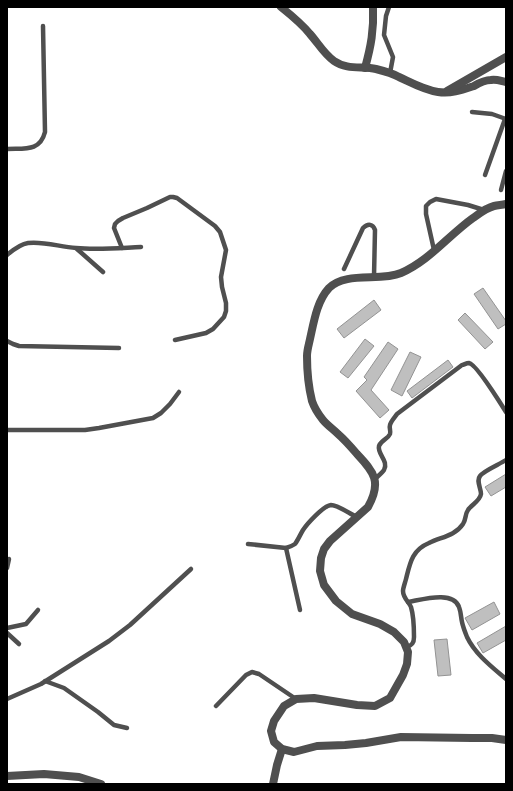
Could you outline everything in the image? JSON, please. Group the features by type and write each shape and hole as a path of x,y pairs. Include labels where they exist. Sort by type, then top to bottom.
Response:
{"street":[{"path":"281,7 309,32 321,48 335,62 346,66 373,69 390,73 426,89 438,92 450,93 461,91 483,81 498,80 506,82"},
{"path":"365,68 374,25 373,7"},
{"path":"445,92 506,57"},
{"path":"506,204 493,206 484,210 464,224 414,266 400,273 386,276 346,279 337,282 323,296 315,317 307,356 308,378 313,402 323,420 344,439 371,469 375,479 375,490 368,507 330,541 324,549 320,558 320,571 324,585 336,601 352,614 380,624 394,632 404,642 408,652 407,664 404,675 390,698 375,706 357,705 314,698 296,699 284,706 274,721 271,731 274,742 282,749 294,752 317,746 366,743 401,737 492,738 506,740"},
{"path":"273,784 282,749"},
{"path":"8,778 44,774 79,776 101,784"}],"lane":[{"path":"389,7 386,16 384,35 393,57 390,73"},
{"path":"7,149 37,146 44,138 43,26"},
{"path":"472,112 492,114 505,119 485,175"},
{"path":"501,190 506,171"},
{"path":"122,248 114,228 115,224 123,218 170,197 177,198 218,229 226,250 221,277 226,303 224,317 213,329 206,333 175,340"},
{"path":"434,250 426,214 426,206 430,202 436,199 484,210"},
{"path":"344,268 364,228 370,225 373,226 375,230 374,277"},
{"path":"7,255 18,246 26,243 44,243 77,249 141,247"},
{"path":"77,249 103,272"},
{"path":"7,341 19,346 119,348"},
{"path":"375,479 384,470 385,466 379,446 381,442 389,436 390,424 397,414 462,365 469,364 479,372 506,412"},
{"path":"7,430 85,430 153,418 161,413 179,392"},
{"path":"407,647 414,641 413,614 403,591 411,560 423,545 450,535 458,530 464,523 467,511 481,494 478,482 479,477 506,460"},
{"path":"248,544 286,548 292,546 296,543 310,521 325,507 332,505 356,517"},
{"path":"286,548 300,610"},
{"path":"7,568 9,558"},
{"path":"7,699 45,681 109,641 130,625 191,569"},
{"path":"408,602 433,597 452,600 457,603 460,608 462,623 468,638 486,662 506,679"},
{"path":"7,628 26,624 38,610"},
{"path":"7,633 19,644"},
{"path":"216,706 246,675 252,672 259,674 296,699"},
{"path":"45,681 64,688 98,712 114,726 127,728"}],"building":[{"path":"483,288 506,321 506,324 498,329 474,294"},
{"path":"374,300 381,310 344,338 337,329"},
{"path":"465,313 493,342 485,349 458,320"},
{"path":"365,339 374,346 348,378 340,372"},
{"path":"388,342 398,349 371,390 389,410 380,418 356,391 367,380 364,377"},
{"path":"410,352 421,357 402,396 391,390"},
{"path":"448,360 453,367 412,398 407,391"},
{"path":"506,474 506,487 491,496 485,487"},
{"path":"494,602 500,614 472,630 465,618"},
{"path":"506,626 506,640 483,653 477,643"},
{"path":"447,639 451,675 438,676 434,640"}]}
